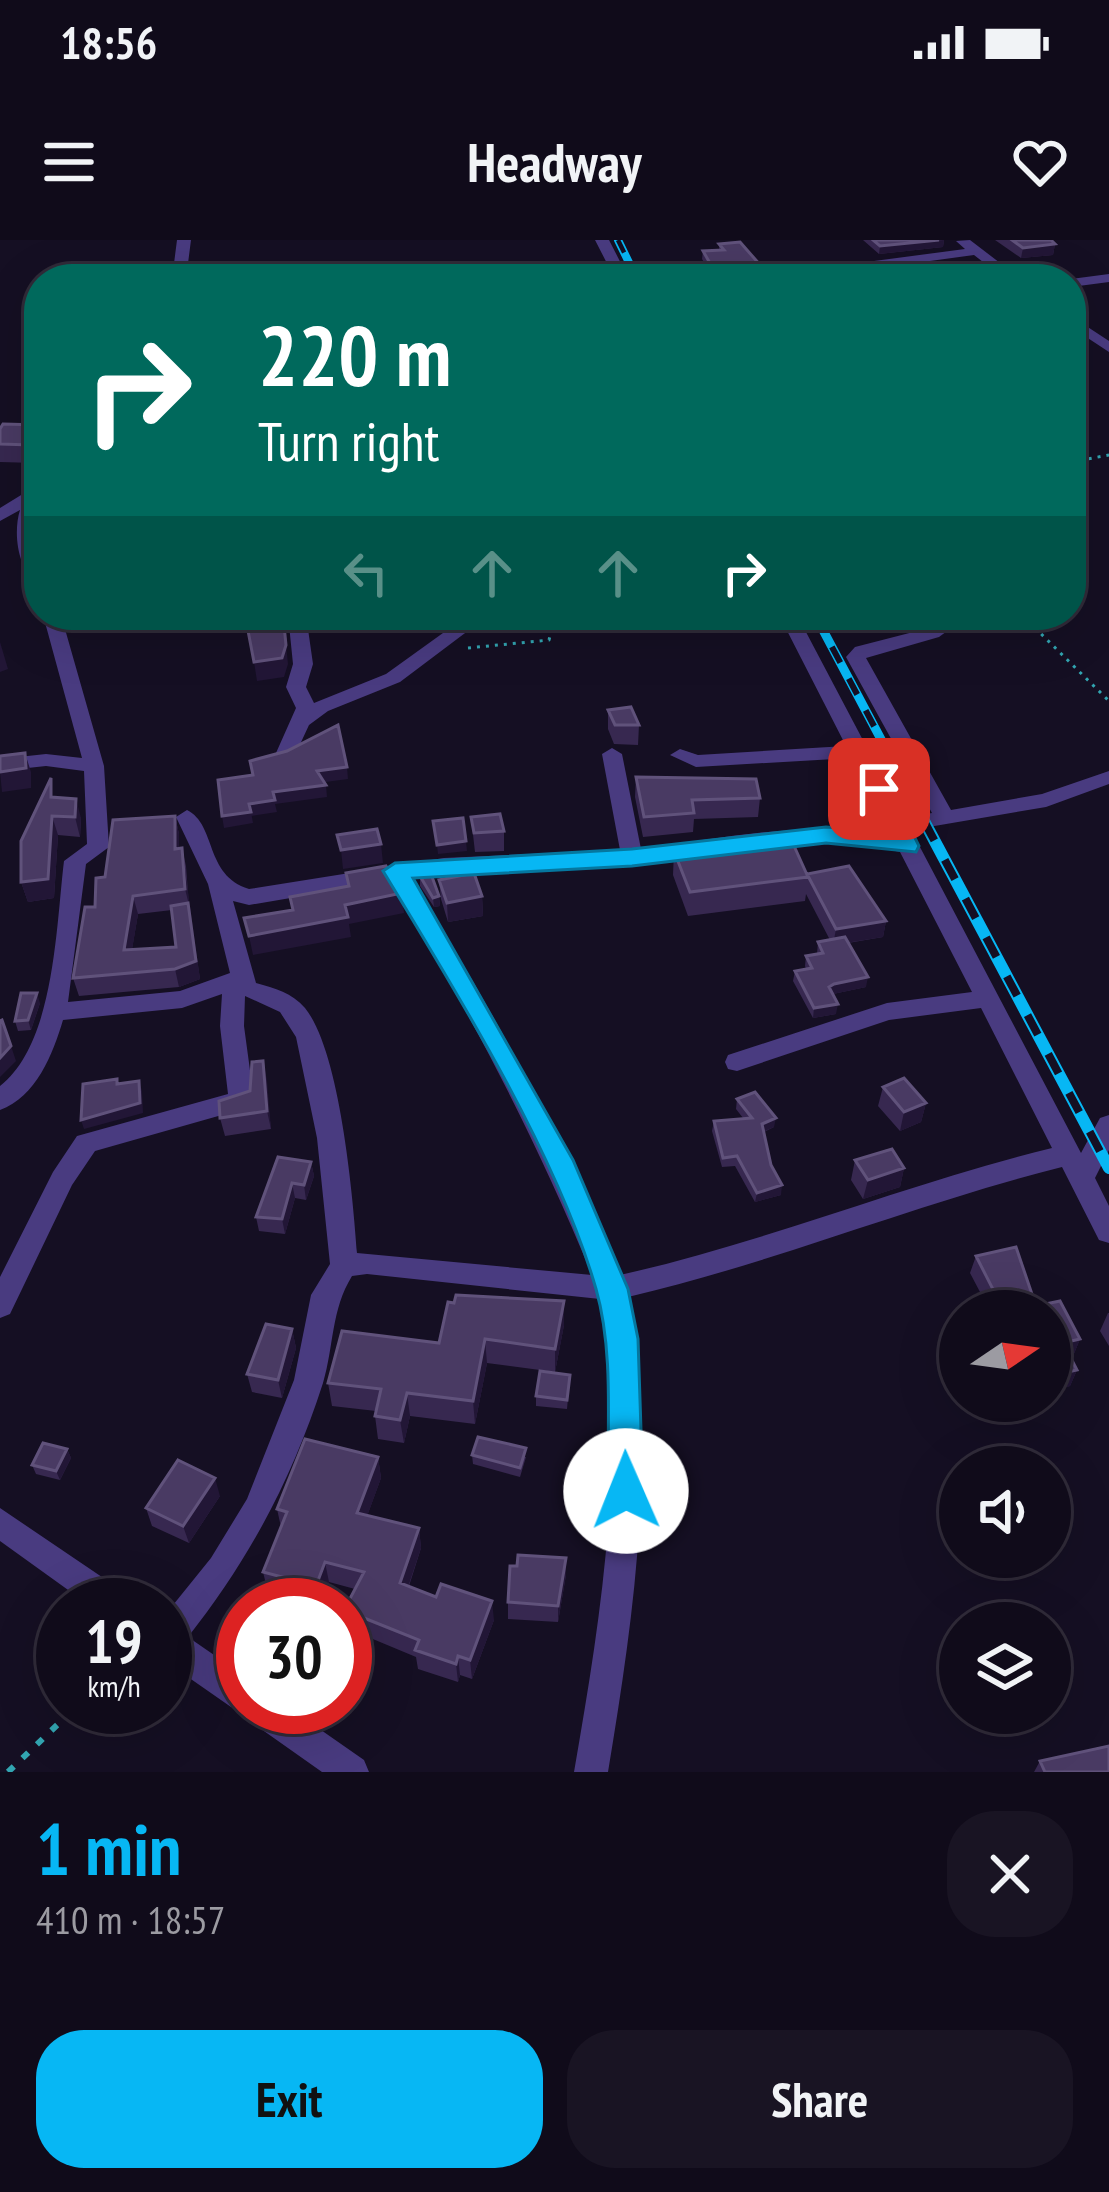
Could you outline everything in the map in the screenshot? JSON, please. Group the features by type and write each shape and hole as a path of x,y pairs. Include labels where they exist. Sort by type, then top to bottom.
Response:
{"street":[{"path":"962,240 994,264"},
{"path":"879,264 976,251"},
{"path":"0,1100 30,1072 53,1012 75,861 98,847 94,766 56,630"},
{"path":"300,630 303,664 296,687 303,698 304,720"},
{"path":"286,753 304,720 321,707 393,678 458,630"},
{"path":"796,630 1109,1232"},
{"path":"937,630 862,650 856,657 946,819"},
{"path":"680,755 722,760 861,751"},
{"path":"612,754 632,857"},
{"path":"0,765 46,760 94,766"},
{"path":"218,886 230,896 249,897 395,871 632,857 826,835 902,836 946,819 1046,800 1109,777"},
{"path":"0,1306 62,1179 86,1143 241,1100 232,1026 238,981 218,886 187,817"},
{"path":"395,871 453,964 558,1160 612,1289 621,1339 626,1527 619,1606 591,1772"},
{"path":"53,1012 182,999 238,981"},
{"path":"192,1607 260,1507 309,1380 325,1295 344,1265 337,1186 306,1030 275,995 249,990 238,981"},
{"path":"736,1062 887,1012 986,1000"},
{"path":"1080,1181 1109,1125"},
{"path":"344,1265 367,1263 612,1289 718,1262 959,1182 1067,1155"},
{"path":"0,1523 78,1578"},
{"path":"298,1734 352,1772"}],"path":[{"path":"426,652 549,640 552,630"},
{"path":"1037,630 1109,701"},
{"path":"8,1772 48,1734"}],"building":[{"path":"873,240 939,240 880,246"},
{"path":"1012,240 1051,240 1055,244 1023,248"},
{"path":"740,242 759,264 710,264 703,251 724,250 719,244"},
{"path":"3,424 24,425 24,445 0,444"},
{"path":"248,630 284,630 282,658 254,662"},
{"path":"631,707 639,725 615,725 608,710"},
{"path":"338,725 347,767 317,771 326,785 273,792 275,800 249,804 251,812 222,816 218,780 253,775 250,761 287,751"},
{"path":"25,753 26,768 0,772 0,756"},
{"path":"636,777 756,779 760,798 692,800 694,813 644,817"},
{"path":"51,778 51,797 76,799 75,817 52,816 48,879 21,882 21,841"},
{"path":"500,814 504,831 474,833 471,817"},
{"path":"175,816 175,849 182,848 185,889 133,896 124,950 176,947 171,906 188,903 196,961 175,969 73,978 85,907 95,907 96,878 105,877 113,820"},
{"path":"463,818 466,841 437,845 433,821"},
{"path":"377,829 381,844 341,850 337,835"},
{"path":"790,837 808,877 690,892 674,851"},
{"path":"386,866 402,893 345,905 348,917 249,936 244,918 293,910 290,897 349,886 346,873"},
{"path":"849,866 886,921 836,929 807,874"},
{"path":"474,873 482,896 447,903 439,880"},
{"path":"431,874 439,896 433,898 420,876"},
{"path":"845,937 868,977 834,984 829,987 838,1004 814,1008 795,971 812,968 806,956 823,953 818,942"},
{"path":"21,993 37,993 28,1020 15,1021"},
{"path":"0,1021 11,1046 0,1058"},
{"path":"263,1061 267,1111 220,1118 219,1101 250,1091 252,1062"},
{"path":"904,1078 926,1103 904,1112 883,1087"},
{"path":"117,1079 117,1084 139,1081 140,1103 81,1120 83,1084"},
{"path":"755,1092 776,1118 762,1124 771,1165 782,1185 757,1193 737,1156 723,1158 714,1121 752,1118 737,1099"},
{"path":"892,1149 904,1168 868,1180 855,1160"},
{"path":"278,1157 311,1162 304,1185 292,1183 282,1219 256,1217"},
{"path":"1016,1247 1031,1290 993,1290 976,1256"},
{"path":"456,1295 564,1301 555,1349 485,1339 473,1401 407,1393 400,1420 375,1416 381,1389 328,1383 342,1331 439,1343 448,1302 454,1303"},
{"path":"266,1324 292,1329 278,1380 247,1374"},
{"path":"540,1371 570,1375 567,1400 536,1396"},
{"path":"478,1437 526,1448 520,1468 472,1455"},
{"path":"305,1439 378,1457 357,1513 419,1528 400,1583 436,1597 441,1584 492,1601 470,1660 458,1656 456,1664 415,1650 419,1640 372,1621 372,1578 361,1578 364,1572 325,1562 319,1578 263,1572 287,1512 277,1509"},
{"path":"43,1443 67,1449 56,1471 32,1465"},
{"path":"178,1460 215,1478 183,1526 146,1508"},
{"path":"518,1555 566,1558 558,1606 508,1602 510,1566 517,1566"},
{"path":"1109,1746 1109,1772 1045,1772 1040,1761"}],"railway":[{"path":"618,240 630,264"},
{"path":"823,630 926,824"},
{"path":"924,821 1109,1168"}],"route":[{"path":"626,1491 621,1339 612,1289 558,1160 453,964 395,871 632,857 708,844 826,835 873,836 907,846 879,789"}]}
